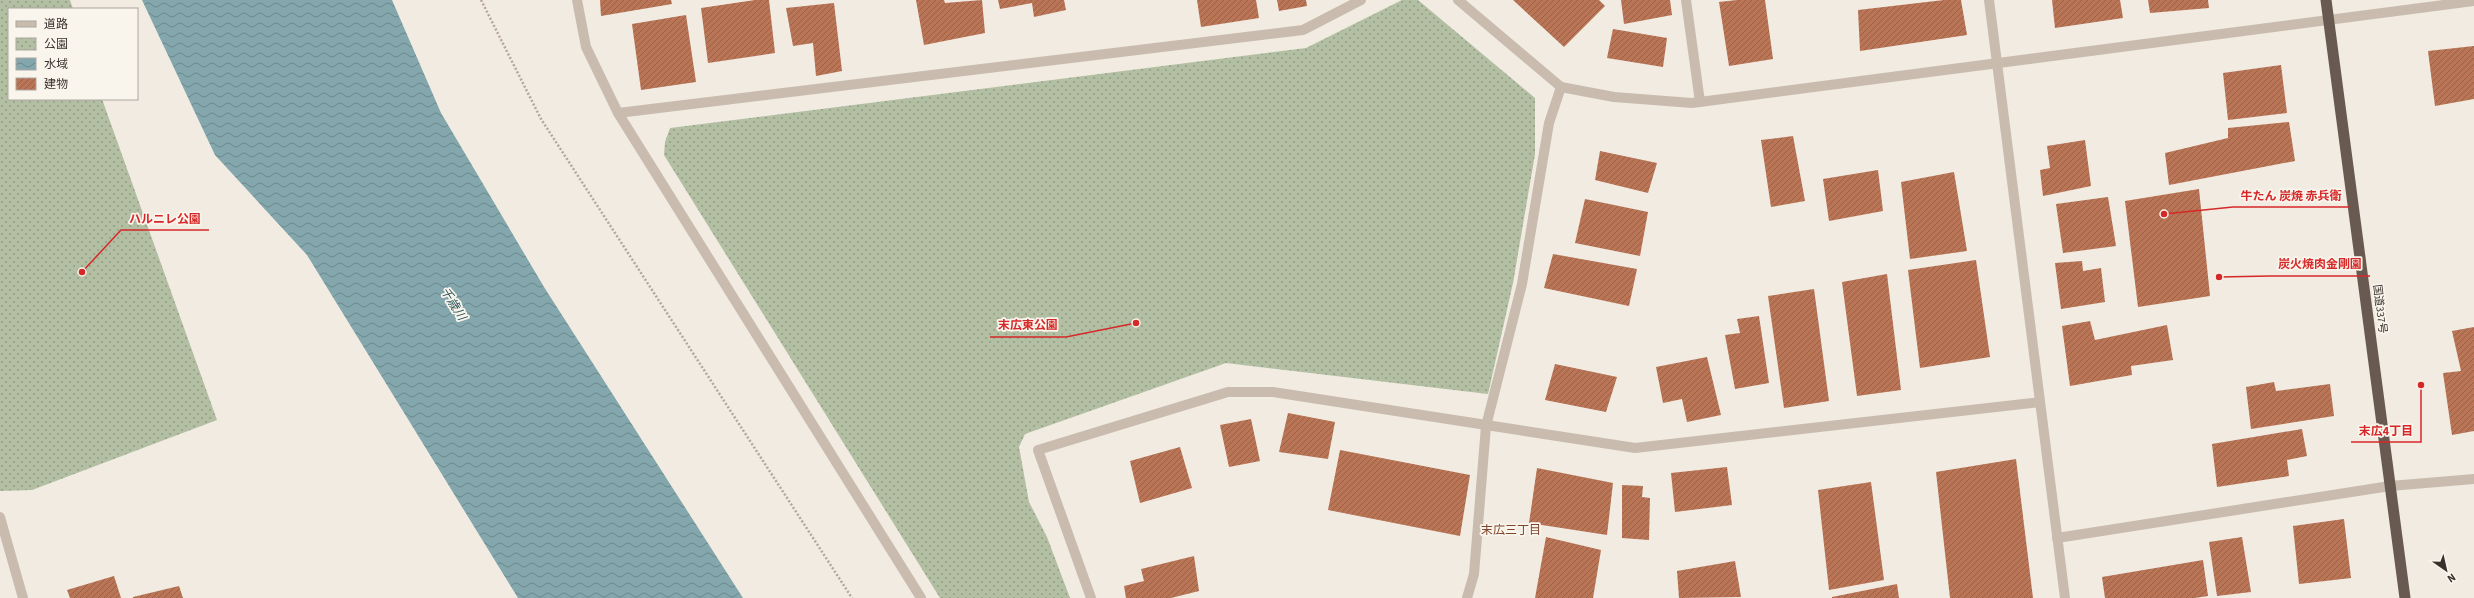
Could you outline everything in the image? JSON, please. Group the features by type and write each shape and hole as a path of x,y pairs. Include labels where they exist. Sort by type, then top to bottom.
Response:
{"highway":[{"name":"国道337号","path":"2326,0 2405,598"}],"street":[{"path":"577,0 586,47 618,113 867,509 921,598"},
{"path":"618,113 1303,30 1361,0"},
{"path":"1458,0 1560,87 1614,97 1700,102 2474,1"},
{"path":"1686,0 1700,102"},
{"path":"1989,0 2065,598"},
{"path":"1467,598 1474,574 1486,426 1522,284 1549,123 1560,87"},
{"path":"1091,598 1038,450 1228,392 1273,392 1635,448 2040,402"},
{"path":"2057,538 2390,486 2474,479"},
{"path":"0,518 23,598"}],"path":[{"path":"481,0 541,119 852,598"}],"green space":[{"path":"0,0 70,0 73,8 8,8 8,100 102,100 217,420 32,490 0,491"},
{"path":"1402,0 1418,0 1535,98 1535,154 1513,283 1488,394 1226,363 1025,434 1019,447 1029,502 1047,537 1070,598 940,598 664,155 665,142 670,128 1306,48"}],"water":[{"name":"千歳川","path":"142,0 392,0 441,113 544,287 743,598 518,598 307,255 215,155"}],"building":[{"path":"600,0 671,0 672,4 601,16"},
{"path":"755,0 769,0 775,53 708,63 701,8"},
{"path":"916,0 944,0 945,3 982,0 985,33 924,45"},
{"path":"998,0 1064,0 1066,10 1034,17 1032,3 1000,9"},
{"path":"1197,0 1256,0 1259,18 1201,27"},
{"path":"1277,0 1306,0 1307,6 1279,11"},
{"path":"1513,0 1599,0 1605,6 1564,47"},
{"path":"1621,0 1670,0 1672,15 1624,24"},
{"path":"1737,0 1765,0 1773,59 1729,66 1719,2"},
{"path":"1944,0 1961,0 1967,35 1860,51 1858,10"},
{"path":"2052,0 2120,0 2123,18 2055,28"},
{"path":"2148,0 2208,0 2209,8 2150,13"},
{"path":"834,3 842,71 816,76 813,43 793,46 786,8"},
{"path":"686,15 696,82 641,90 632,24"},
{"path":"1613,29 1667,38 1663,67 1607,58"},
{"path":"2474,46 2474,99 2435,106 2428,51"},
{"path":"2281,65 2287,113 2228,120 2223,73"},
{"path":"2289,122 2295,161 2169,185 2165,153 2228,138 2228,128"},
{"path":"1793,136 1805,201 1771,207 1761,140"},
{"path":"2085,140 2091,186 2043,196 2040,170 2050,168 2047,146"},
{"path":"1600,151 1657,163 1648,193 1595,180"},
{"path":"1878,170 1883,211 1829,221 1823,179"},
{"path":"1954,172 1967,251 1910,259 1901,182"},
{"path":"2199,189 2210,296 2138,307 2125,201"},
{"path":"2108,197 2116,246 2063,253 2056,204"},
{"path":"1585,199 1648,212 1640,256 1575,243"},
{"path":"1553,254 1637,269 1629,306 1544,288"},
{"path":"1976,260 1990,357 1920,368 1908,270"},
{"path":"2082,261 2083,271 2101,268 2105,302 2061,309 2055,263"},
{"path":"1887,274 1901,390 1857,396 1842,282"},
{"path":"1814,289 1829,401 1784,408 1768,296"},
{"path":"1759,316 1769,383 1735,389 1725,335 1740,333 1737,319"},
{"path":"2090,321 2095,340 2167,325 2173,360 2131,366 2132,375 2070,386 2062,326"},
{"path":"2474,327 2474,431 2452,435 2443,373 2461,371 2452,331"},
{"path":"1707,357 1721,415 1687,422 1682,399 1663,403 1656,367"},
{"path":"1555,364 1617,377 1606,412 1545,400"},
{"path":"2274,382 2276,391 2330,384 2334,416 2251,429 2246,387"},
{"path":"1288,413 1335,422 1328,459 1279,452"},
{"path":"1251,419 1260,461 1229,467 1220,425"},
{"path":"2302,429 2307,456 2287,460 2289,476 2217,487 2212,444"},
{"path":"1180,447 1192,488 1140,503 1130,461"},
{"path":"1340,450 1470,475 1460,536 1328,510"},
{"path":"2016,459 2033,598 1950,598 1936,472"},
{"path":"1727,467 1732,505 1675,512 1671,473"},
{"path":"1537,468 1613,483 1607,535 1529,523"},
{"path":"1871,482 1884,580 1829,590 1818,490"},
{"path":"1622,485 1643,486 1642,497 1650,498 1649,540 1622,538"},
{"path":"2344,519 2351,578 2299,584 2293,526"},
{"path":"1546,537 1601,550 1593,598 1535,598"},
{"path":"2242,537 2251,592 2217,596 2209,542"},
{"path":"1194,556 1199,591 1171,598 1126,598 1124,586 1144,581 1141,569"},
{"path":"2203,560 2208,596 2195,598 2105,598 2102,577"},
{"path":"1735,561 1741,597 1679,598 1677,571"},
{"path":"114,576 121,598 70,598 67,590"},
{"path":"1897,584 1899,598 1832,598 1832,597"},
{"path":"179,586 183,598 133,598 133,597"}],"place":[{"name":"牛たん 炭焼 赤兵衛","path":"2164,214"},
{"name":"ハルニレ公園","path":"82,272"},
{"name":"炭火焼肉金剛園","path":"2219,277"},
{"name":"末広東公園","path":"1136,323"},
{"name":"末広4丁目","path":"2421,385"}],"district":[{"name":"末広三丁目","path":"1511,530"}]}
